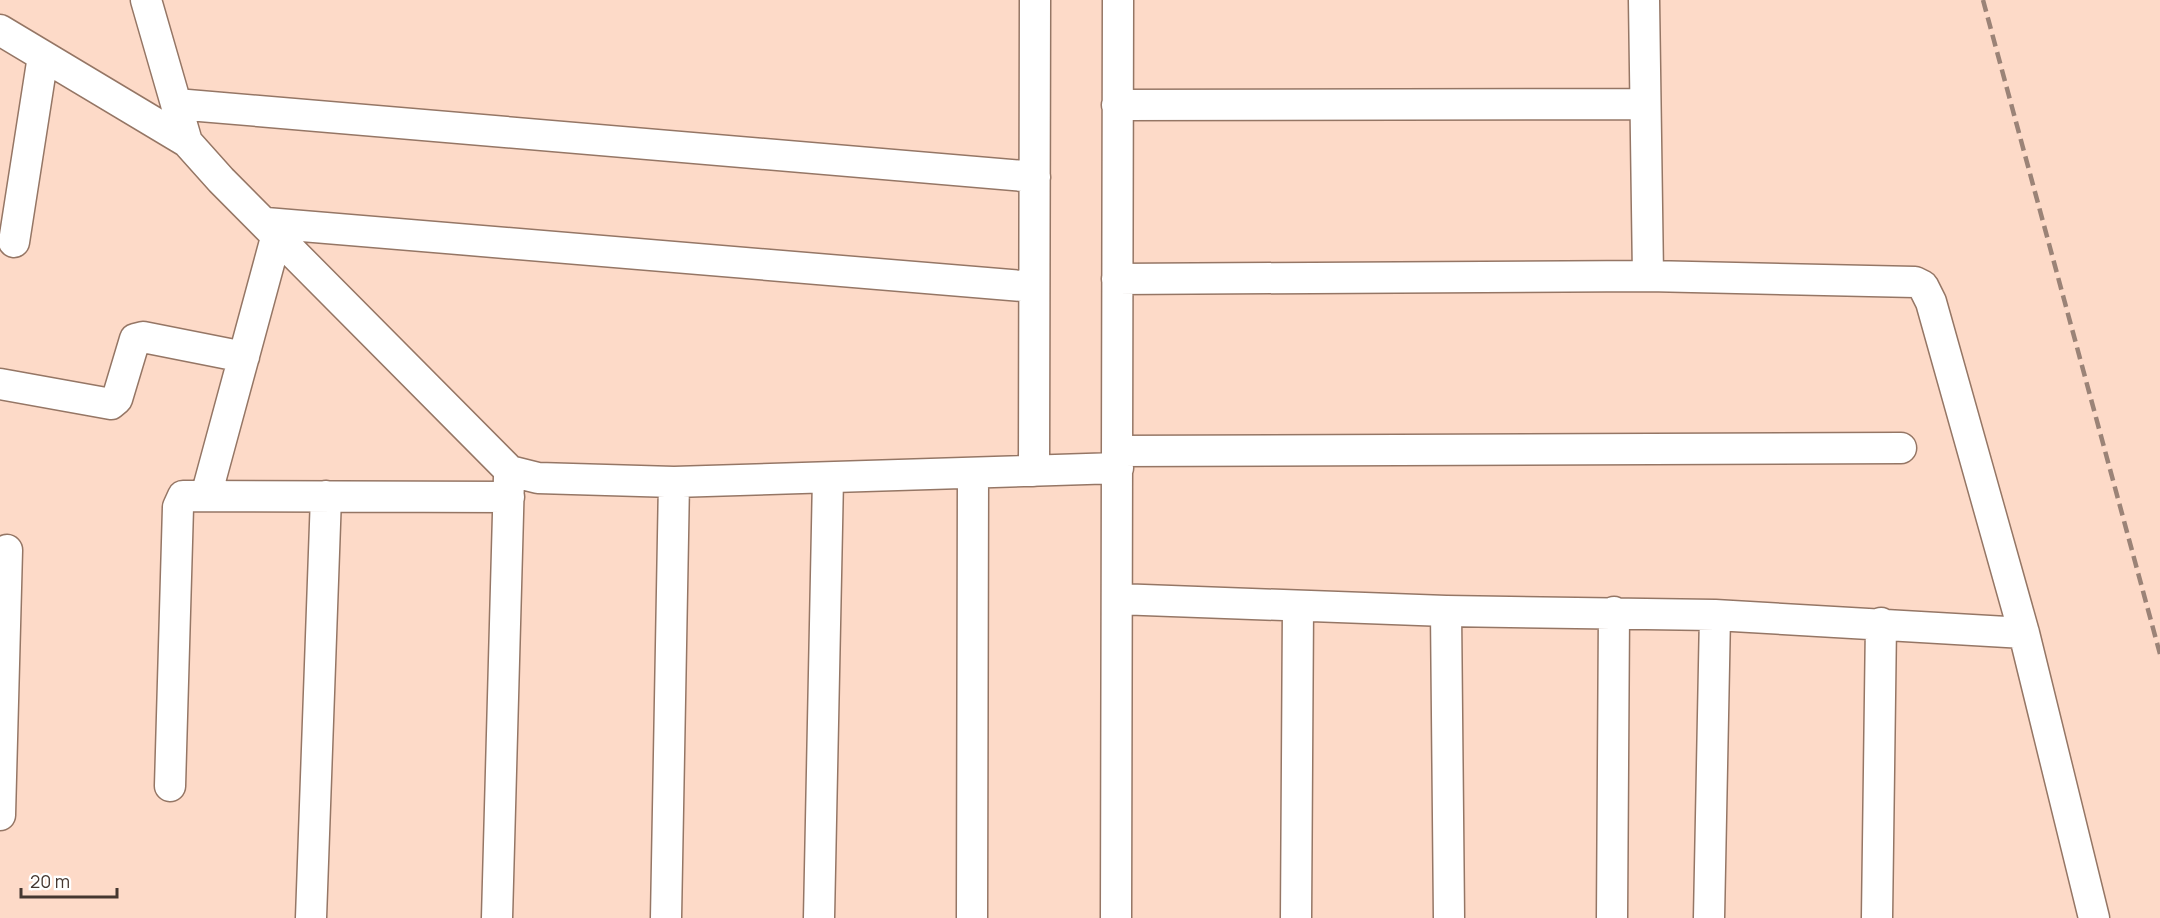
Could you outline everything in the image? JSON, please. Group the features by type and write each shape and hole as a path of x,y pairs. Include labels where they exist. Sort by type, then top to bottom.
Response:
{"street":[{"path":"146,0 187,142"},
{"path":"1034,471 1035,0"},
{"path":"1116,918 1118,0"},
{"path":"1644,0 1648,276"},
{"path":"0,30 187,142 215,174 272,229 509,484 496,918"},
{"path":"14,242 43,57"},
{"path":"176,104 1035,177"},
{"path":"1117,105 1646,104"},
{"path":"272,229 1034,287"},
{"path":"206,496 244,357 272,229"},
{"path":"1117,279 1648,276 1915,282 1923,286 1931,302 2024,633 2094,918"},
{"path":"0,384 111,404 117,399 135,339 142,337 244,357"},
{"path":"170,786 178,507 183,496 326,496 509,484 538,478 674,482 973,475 1034,471 1118,460 1901,448"},
{"path":"972,918 973,475"},
{"path":"819,918 828,478"},
{"path":"666,918 674,482"},
{"path":"311,918 326,496"},
{"path":"0,815 7,550"},
{"path":"1117,599 1446,611 1715,615 2024,633"},
{"path":"1296,918 1298,606"},
{"path":"1446,611 1449,918"},
{"path":"1612,918 1614,612"},
{"path":"1709,918 1715,615"},
{"path":"1877,918 1881,623"}],"railway":[{"path":"1983,0 2160,654"}]}
